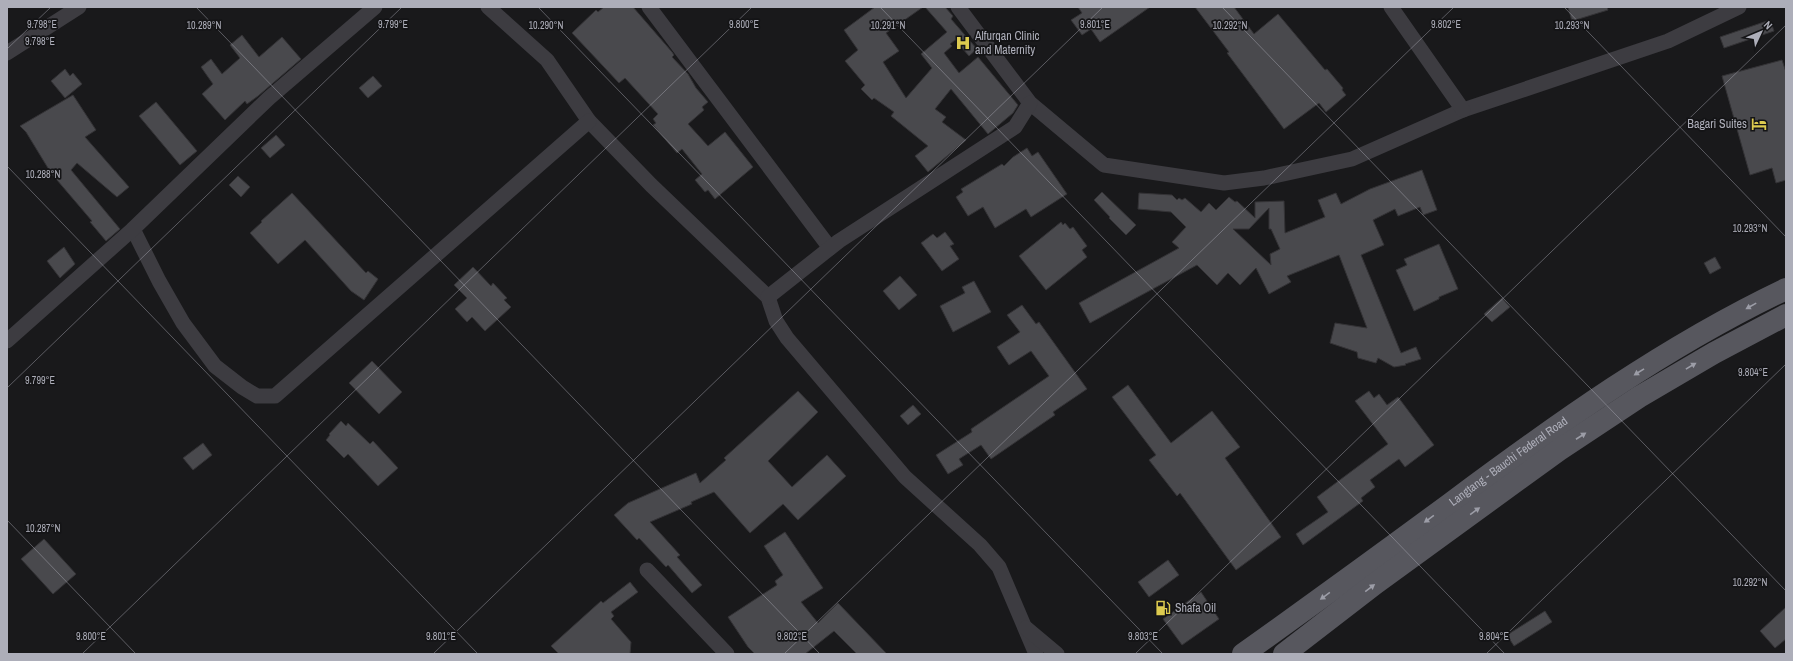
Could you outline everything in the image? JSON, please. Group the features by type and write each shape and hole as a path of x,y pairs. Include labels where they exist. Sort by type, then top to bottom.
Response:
{"main road":[{"name":"Langtang - Bauchi Federal Road","path":"1243,654 1579,410 1672,350 1759,302 1786,289"},
{"name":"Langtang - Bauchi Federal Road","path":"1284,654 1376,584 1559,450 1646,393 1714,353 1786,315"}],"street":[{"path":"7,53 79,7"},
{"path":"7,341 133,229 269,98 376,7"},
{"path":"488,7 547,60 589,121 651,185 768,297 776,321 787,338 905,477 980,545 999,567 1036,654"},
{"path":"649,7 830,248"},
{"path":"958,7 1030,103 1104,165 1224,183 1264,178 1352,159 1463,110 1668,41 1739,7"},
{"path":"1391,7 1463,110"},
{"path":"768,297 830,248 1015,127 1030,103"},
{"path":"133,229 158,281 183,323 215,366 242,388 257,396 275,396 589,121"},
{"path":"647,570 727,654"},
{"path":"1025,627 1057,654"}],"building":[{"path":"604,7 633,7 672,52 674,55 672,57 688,74 696,88 708,102 702,107 704,110 688,124 708,146 725,132 753,167 715,199 708,190 705,192 695,180 702,174 682,149 677,153 653,125 656,123 653,119 658,114 625,78 619,83 572,33 596,10 598,12"},
{"path":"875,7 923,7 886,33 899,51 883,62 906,98 932,68 921,54 947,32 925,7 945,7 953,16 951,19 977,49 969,56 955,40 950,44 952,46 944,53 959,73 978,57 1018,105 1013,113 988,134 951,89 935,109 946,117 942,122 966,140 928,172 915,156 928,146 891,116 894,112 874,98 872,100 861,89 865,85 845,61 858,50 844,30"},
{"path":"1078,7 1150,7 1100,42 1091,29 1082,35 1071,20 1082,13"},
{"path":"1195,7 1234,7 1254,34 1278,14 1325,70 1327,69 1343,88 1342,90 1346,95 1326,112 1319,103 1284,129 1227,53 1229,52"},
{"path":"1568,7 1607,7 1608,10 1572,21"},
{"path":"1770,20 1774,31 1724,48 1720,37"},
{"path":"242,35 259,57 282,37 301,59 258,96 247,104 245,101 225,120 202,94 213,84 201,67 211,59 222,74 240,58 230,45"},
{"path":"1782,60 1786,72 1786,180 1776,183 1772,168 1750,175 1722,76"},
{"path":"65,69 70,76 73,73 82,84 65,98 51,81"},
{"path":"373,76 382,86 368,98 359,88"},
{"path":"73,95 96,130 85,137 129,187 117,197 77,163 71,170 120,229 106,241 90,222 92,221 51,173 26,132 20,126"},
{"path":"156,102 197,151 180,165 139,116"},
{"path":"276,135 285,145 270,158 261,148"},
{"path":"1027,148 1032,156 1038,152 1067,194 1031,217 1026,209 995,228 983,207 968,216 956,197 963,192 961,189 1002,164 1004,166 1013,157"},
{"path":"1422,170 1437,210 1423,215 1420,207 1398,216 1395,209 1373,220 1384,245 1361,255 1401,353 1416,347 1421,359 1405,364 1406,365 1394,367 1378,358 1376,363 1358,358 1357,352 1330,343 1335,323 1367,328 1339,255 1287,276 1291,282 1269,294 1256,268 1240,285 1228,273 1217,285 1197,265 1090,323 1079,303 1179,248 1172,242 1186,227 1171,212 1138,209 1139,193 1172,195 1177,200 1179,198 1182,200 1185,198 1201,212 1209,203 1216,210 1229,197 1235,202 1237,201 1255,218 1255,202 1284,201 1285,233 1325,217 1318,200 1336,193 1341,204 1370,189","holes":["1269,208 1269,229 1271,229 1280,249 1270,254 1271,265 1233,229 1249,229"]},
{"path":"238,176 250,187 241,197 229,185"},
{"path":"1102,192 1136,225 1126,235 1094,200"},
{"path":"292,193 366,273 368,271 378,279 364,300 351,291 305,240 278,264 250,233"},
{"path":"1061,222 1063,225 1065,223 1070,229 1073,227 1087,246 1082,250 1087,257 1046,290 1019,256"},
{"path":"945,232 954,244 950,246 959,259 942,271 921,243 933,234 937,238"},
{"path":"1439,244 1458,289 1439,297 1439,299 1414,311 1396,270 1407,265 1404,259"},
{"path":"64,247 75,264 60,278 47,261"},
{"path":"1715,257 1721,268 1710,274 1704,263"},
{"path":"473,267 491,286 493,283 507,298 504,300 511,307 485,331 472,317 467,322 455,309 467,298 454,285"},
{"path":"900,276 917,295 899,310 883,291"},
{"path":"974,281 991,312 953,332 940,306 965,293 962,287"},
{"path":"1502,298 1510,307 1492,322 1484,314"},
{"path":"1022,305 1036,324 1039,322 1087,389 1053,412 1055,415 991,459 981,445 959,459 963,465 948,474 936,455 972,432 971,429 1049,376 1031,351 1009,365 997,347 1020,332 1007,315"},
{"path":"372,361 402,392 379,414 349,383"},
{"path":"1128,385 1171,443 1212,411 1240,447 1225,458 1281,537 1236,570 1180,493 1177,496 1149,460 1156,455 1112,397"},
{"path":"798,391 818,412 768,461 792,487 827,455 846,476 798,520 783,504 750,533 714,492 691,502 692,504 650,522 680,555 677,557 702,585 692,593 668,565 666,567 639,538 637,540 614,515 628,503 696,473 700,483 726,460 724,458"},
{"path":"1369,391 1374,398 1379,394 1387,405 1398,397 1434,445 1405,467 1399,459 1370,480 1375,487 1361,498 1363,501 1303,545 1296,534 1328,512 1317,497 1388,444 1355,401"},
{"path":"913,405 921,414 908,425 900,416"},
{"path":"341,421 346,426 348,423 370,444 373,441 398,468 378,486 348,454 344,458 326,440 330,435 329,434"},
{"path":"203,443 212,455 193,470 183,458"},
{"path":"785,532 823,588 801,602 818,623 838,603 887,654 857,654 834,631 805,654 755,654 748,647 728,617 777,585 775,581 783,575 764,546"},
{"path":"44,539 76,574 53,594 21,559"},
{"path":"1168,560 1179,575 1149,597 1138,582"},
{"path":"630,582 638,592 611,612 614,616 611,619 631,642 630,654 559,654 551,646 601,601 603,603"},
{"path":"1201,592 1219,619 1182,645 1163,619"},
{"path":"1786,607 1786,639 1775,648 1760,631"},
{"path":"1545,611 1552,622 1514,646 1507,635"}],"place":[{"name":"Alfurqan Clinic and Maternity","path":"963,43"},
{"name":"Bagari Suites","path":"1759,124"},
{"name":"Shafa Oil","path":"1163,608"}]}
